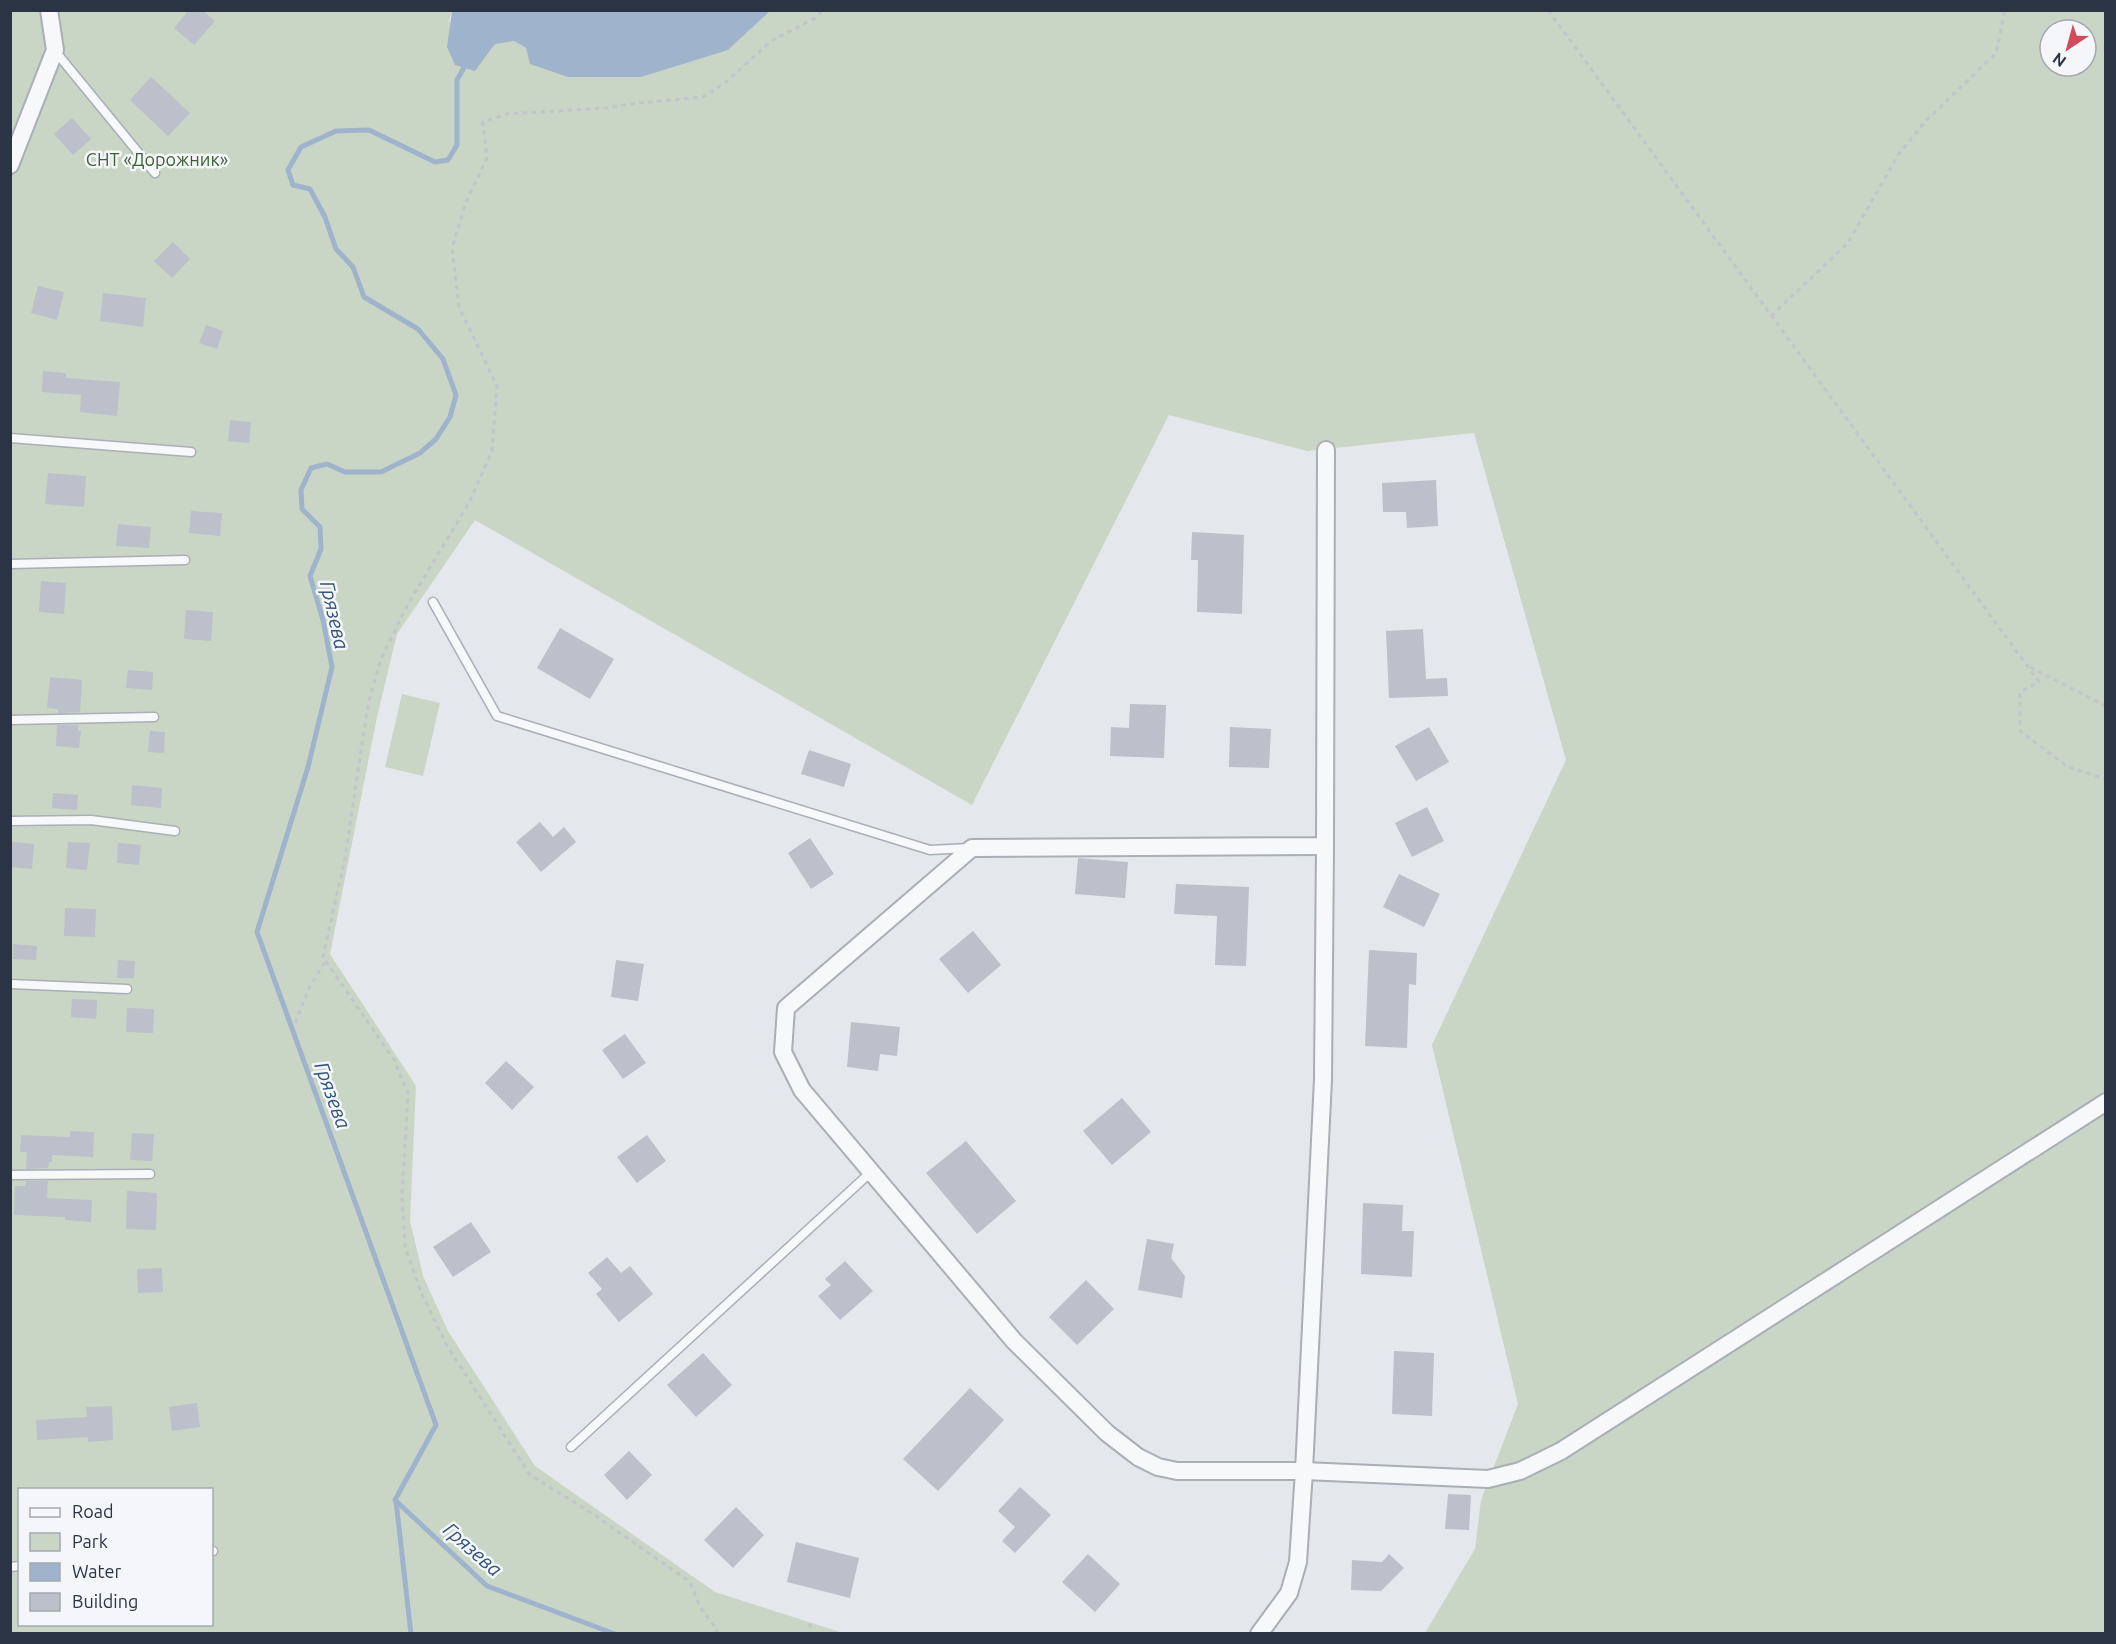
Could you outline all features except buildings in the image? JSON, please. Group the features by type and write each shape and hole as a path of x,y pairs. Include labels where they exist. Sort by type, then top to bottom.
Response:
{"street":[{"path":"10,165 55,50 49,10"},
{"path":"1259,1634 1289,1593 1298,1562 1304,1471 1323,1079 1326,450"},
{"path":"1325,846 972,848 786,1008 783,1052 802,1090 1014,1341 1107,1433 1138,1457 1158,1467 1177,1471 1304,1471 1488,1479 1520,1471 1561,1451 2106,1102"}],"lane":[{"path":"55,50 155,173"},
{"path":"10,438 191,452"},
{"path":"10,564 185,560"},
{"path":"433,602 497,716 930,850 972,848"},
{"path":"10,720 154,717"},
{"path":"10,821 91,820 175,831"},
{"path":"10,984 127,989"},
{"path":"571,1447 871,1172"},
{"path":"10,1175 150,1174"}],"path":[{"path":"716,1634 717,1630 700,1607 690,1582 590,1512 530,1475 446,1344 405,1248 402,1198 408,1093 394,1060 323,957 345,858 368,704 381,659 408,604 469,503 492,451 497,386 459,307 452,248 466,202 487,158 483,122 507,114 607,108 703,96 726,82 771,41 817,17 822,10"},
{"path":"1548,10 2039,682 2020,692 2020,731 2068,767 2106,779"},
{"path":"1771,316 1848,243 1898,155 1924,123 1996,53 2005,10"},
{"path":"2027,665 2106,706"},
{"path":"296,1023 309,988 326,960"},
{"path":"810,1623 810,1634"}],"green space":[{"name":"СНТ «Дорожник»","path":"770,10 2105,11 2105,1633 1425,1633 1475,1549 1481,1500 1518,1404 1432,1045 1566,760 1474,433 1307,451 1169,415 972,805 475,520 397,634 377,717 330,954 416,1086 410,1221 423,1276 448,1331 535,1466 715,1592 843,1633 11,1633 10,11 452,11 449,21 475,70 495,43 514,41 526,48 728,50"},
{"path":"402,694 440,703 423,776 385,767"}],"water":[{"path":"452,10 770,11 728,50 641,77 568,77 530,64 526,48 514,41 495,44 475,71 455,65 447,47"}],"waterway":[{"name":"Грязева","path":"466,64 457,80 457,145 448,160 435,162 369,130 336,131 301,147 288,170 293,185 310,189 325,217 336,249 353,267 364,297 418,329 443,359 456,395 450,417 436,439 420,453 381,472 345,472 327,464 311,468 301,490 302,509 320,527 321,549 310,576 323,620 332,667 308,767 257,932 436,1425 395,1500 487,1586 615,1634"},
{"path":"396,1501 411,1634"}]}
